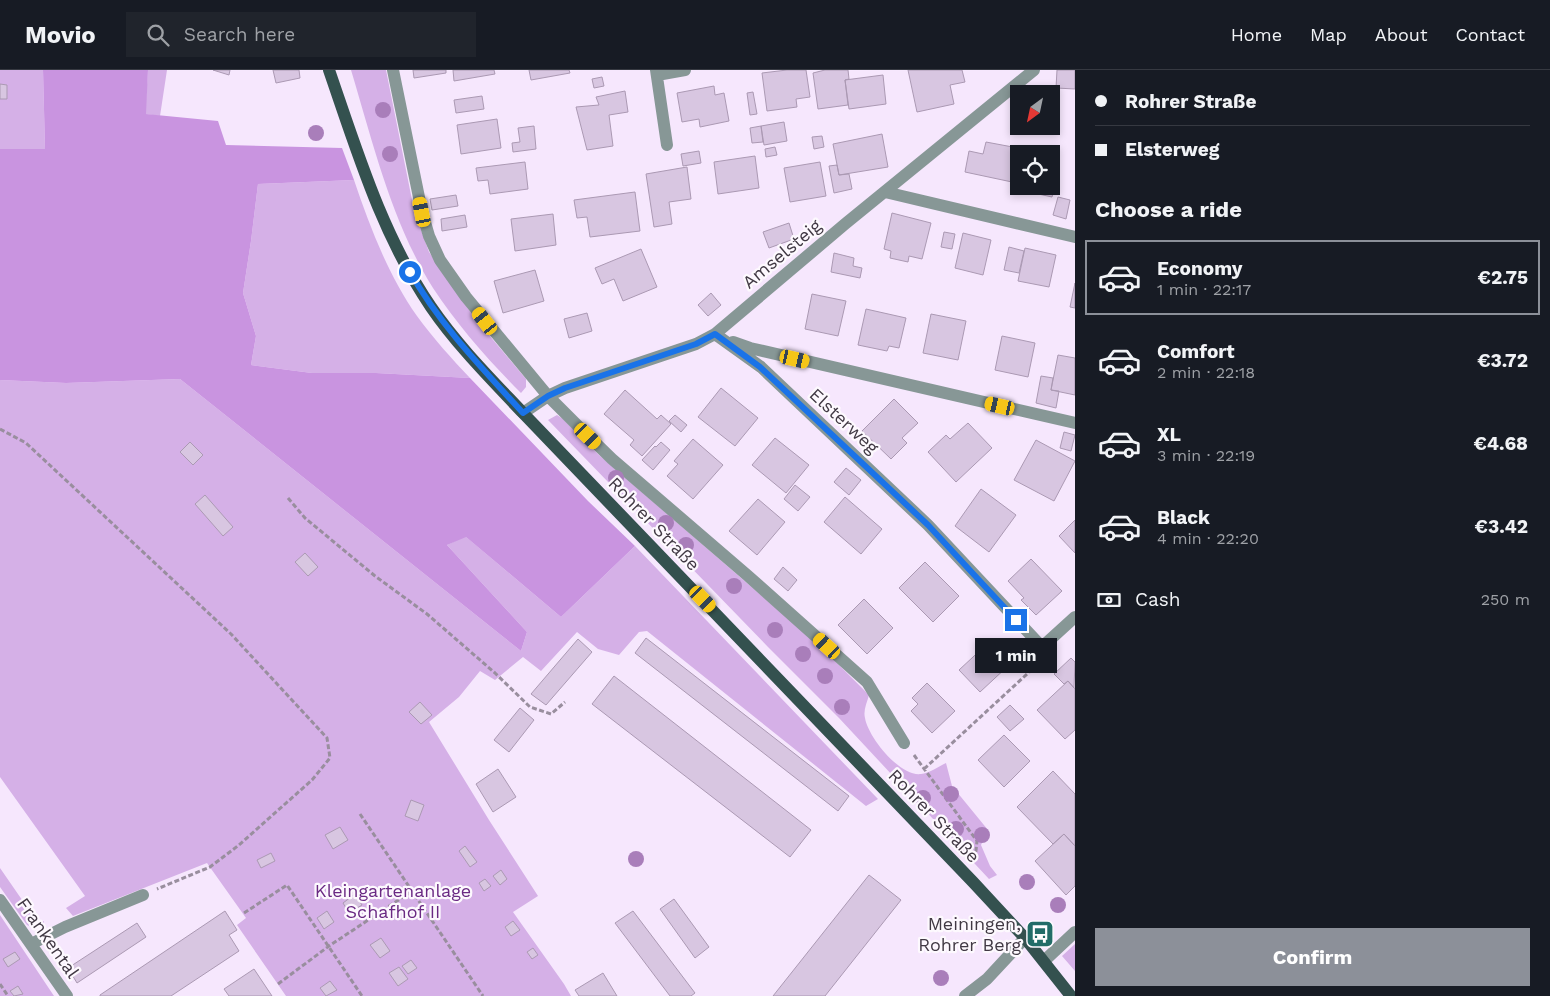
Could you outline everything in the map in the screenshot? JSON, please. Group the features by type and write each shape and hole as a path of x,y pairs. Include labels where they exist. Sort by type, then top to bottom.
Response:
{"main road":[{"name":"Rohrer Straße","path":"330,70 380,215 396,248 432,308 453,336 523,413 973,882 1025,938 1071,996"}],"street":[{"path":"393,70 422,212 429,236 440,260 466,297 548,396 612,459 747,575 867,682 904,743"},
{"path":"667,144 656,72 685,70"},
{"name":"Amselsteig","path":"523,413 548,396 565,388 696,344 715,334 1034,70"},
{"path":"885,192 1075,236"},
{"name":"Elsterweg","path":"715,334 750,348 1075,423"},
{"name":"Elsterweg","path":"715,334 760,367 928,525 1042,648"},
{"path":"1042,648 1075,617"},
{"path":"31,944 65,927 143,895"},
{"name":"Frankental","path":"0,900 67,996"},
{"path":"1044,961 1075,932"},
{"path":"965,996 987,979 1025,938"}],"path":[{"path":"0,428 26,443 231,634 326,738 330,758 312,780 239,845 210,867 143,895"},
{"path":"288,498 305,518 375,576 427,614 495,673 530,707 551,714 565,702"},
{"path":"924,769 1043,659 1042,648"},
{"path":"904,743 977,841 973,882"},
{"path":"360,814 482,996"},
{"path":"244,913 287,885 362,996"},
{"path":"278,984 329,946 412,892"},
{"path":"0,984 8,996"}],"green space":[{"path":"0,70 43,70 45,149 0,149"},
{"path":"148,70 167,70 160,116 145,114"},
{"path":"351,70 386,70 414,210 429,252 479,323 526,379 526,387 521,393 463,329 433,288 419,263 406,237 385,182"},
{"path":"354,180 381,250 397,284 417,316 470,378 376,373 312,373 251,365 256,336 243,293 258,184"},
{"name":"Kleingartenanlage Schafhof II","path":"180,379 521,651 527,632 447,545 465,536 561,617 635,546 878,799 866,806 647,631 639,632 619,655 598,649 577,632 541,671 523,657 495,680 480,671 459,697 429,722 538,896 513,912 571,996 286,996 237,925 246,918 207,863 73,916 66,908 85,896 0,777 0,380 66,383"},
{"path":"557,415 599,455 822,648 869,695 864,712 867,726 878,745 895,763 913,773 921,774 946,763 952,786 988,830 981,845 990,866 997,875 989,879 839,718 548,420"},
{"path":"0,868 38,923 44,921 44,926 33,928 27,925 0,887"},
{"path":"0,915 54,996 0,996"},
{"path":"1075,944 1075,971 1062,956"}],"shaded area":[{"path":"43,70 148,70 146,114 218,121 226,145 342,148 354,180 258,184 243,293 256,336 251,365 312,373 376,373 470,378 588,501 635,546 561,617 466,537 447,545 527,632 521,651 180,379 66,383 0,380 0,149 45,149"}],"building":[{"path":"213,70 230,70 229,75"},
{"path":"273,70 299,70 300,78 276,83"},
{"path":"413,70 446,70 446,73 414,78"},
{"path":"453,70 494,70 495,74 454,81"},
{"path":"529,70 569,70 570,73 531,80"},
{"path":"806,70 810,97 796,99 797,107 767,111 762,73"},
{"path":"825,70 848,70 849,79 845,80 848,105 818,109 813,73"},
{"path":"908,70 962,70 965,82 950,85 954,104 917,112"},
{"path":"1057,70 1075,70 1075,89 1060,88 1060,85 1056,85"},
{"path":"883,75 886,104 849,109 845,80"},
{"path":"602,77 604,86 594,88 592,79"},
{"path":"0,84 7,85 7,99 0,99"},
{"path":"714,86 715,95 724,93 729,121 700,127 699,119 682,122 677,93"},
{"path":"625,91 628,112 609,115 613,146 587,150 576,107 599,105 596,97"},
{"path":"753,92 757,114 750,115 747,93"},
{"path":"482,96 484,109 456,113 454,100"},
{"path":"497,119 501,148 461,154 457,125"},
{"path":"784,122 787,141 764,145 761,126"},
{"path":"534,126 536,149 513,152 512,143 520,142 518,128"},
{"path":"761,126 763,142 752,143 750,128"},
{"path":"882,134 888,167 839,175 833,144"},
{"path":"822,136 824,147 814,149 812,137"},
{"path":"986,142 1010,146 1010,182 965,172 969,151 983,154"},
{"path":"775,147 777,155 766,157 765,149"},
{"path":"699,151 701,163 683,166 681,154"},
{"path":"755,156 759,188 718,194 714,162"},
{"path":"525,162 528,189 490,194 488,180 478,181 476,168"},
{"path":"820,162 826,196 790,202 784,168"},
{"path":"837,165 839,175 849,174 852,189 834,193 829,166"},
{"path":"687,167 691,199 669,202 672,224 654,227 646,174"},
{"path":"635,192 640,231 590,237 587,217 577,218 574,200"},
{"path":"456,195 458,206 432,210 430,199"},
{"path":"1058,197 1070,200 1066,219 1053,215"},
{"path":"892,213 931,223 922,259 909,256 908,262 890,258 891,251 884,249"},
{"path":"553,214 556,245 515,251 511,219"},
{"path":"465,215 467,227 442,231 441,219"},
{"path":"789,223 794,239 769,248 763,232"},
{"path":"944,232 955,234 952,249 941,247"},
{"path":"963,233 991,240 983,275 955,268"},
{"path":"1009,247 1024,251 1019,273 1004,270"},
{"path":"1025,248 1056,255 1049,287 1018,281"},
{"path":"641,249 657,287 623,301 614,279 602,284 595,268"},
{"path":"834,253 854,258 853,266 862,268 860,278 831,272"},
{"path":"535,270 544,301 503,313 494,281"},
{"path":"1075,283 1075,308 1070,307"},
{"path":"711,293 721,305 708,316 698,305"},
{"path":"812,294 846,301 838,336 805,329"},
{"path":"866,309 906,318 899,348 889,346 887,351 858,345"},
{"path":"587,313 592,331 569,338 564,319"},
{"path":"931,314 966,321 958,360 923,353"},
{"path":"1002,336 1035,343 1028,377 995,370"},
{"path":"1058,355 1075,358 1075,395 1051,390"},
{"path":"1041,376 1053,378 1051,390 1059,391 1056,408 1036,403"},
{"path":"721,388 758,418 735,446 698,417"},
{"path":"625,390 657,419 661,415 671,424 642,456 630,445 634,440 604,414"},
{"path":"894,399 918,423 902,438 907,443 891,459 862,431"},
{"path":"675,415 687,425 681,432 669,421"},
{"path":"968,423 992,448 956,482 928,452 946,435 950,439"},
{"path":"1064,432 1075,435 1071,451 1060,448"},
{"path":"775,438 809,465 786,493 752,465"},
{"path":"693,439 723,465 693,499 667,476 678,464 674,461"},
{"path":"1036,440 1075,461 1054,501 1014,480"},
{"path":"190,442 203,455 193,465 180,452"},
{"path":"661,442 670,450 653,470 642,460"},
{"path":"846,468 861,480 849,495 834,482"},
{"path":"795,485 810,497 798,511 784,499"},
{"path":"981,489 1016,515 989,552 955,526"},
{"path":"205,495 233,527 223,536 195,504"},
{"path":"845,497 882,529 861,554 824,522"},
{"path":"758,499 785,522 757,555 729,531"},
{"path":"1075,520 1075,553 1059,536"},
{"path":"305,553 318,567 308,576 295,562"},
{"path":"1031,559 1062,591 1036,615 1021,600 1024,598 1008,581"},
{"path":"925,562 959,596 933,622 899,588"},
{"path":"783,567 797,580 788,591 774,579"},
{"path":"864,599 893,628 867,654 838,625"},
{"path":"646,638 849,796 838,811 635,653"},
{"path":"578,639 592,652 546,705 531,694"},
{"path":"987,644 1008,666 980,692 959,670"},
{"path":"1071,658 1075,662 1074,688 1068,681 1064,684 1054,674"},
{"path":"614,676 811,830 790,857 592,704"},
{"path":"1068,681 1075,689 1075,730 1065,739 1037,710"},
{"path":"927,683 955,711 932,733 911,711 918,704 912,698"},
{"path":"420,702 432,715 421,724 409,712"},
{"path":"1010,705 1024,719 1010,731 997,717"},
{"path":"520,708 534,720 509,752 494,740"},
{"path":"1004,735 1030,761 1004,787 978,760"},
{"path":"498,769 516,797 493,812 476,784"},
{"path":"1053,771 1075,794 1075,846 1064,834 1053,844 1017,807"},
{"path":"411,800 424,805 418,821 405,816"},
{"path":"340,827 348,840 333,849 325,835"},
{"path":"1064,834 1075,846 1075,886 1066,895 1035,861"},
{"path":"465,846 477,862 470,867 459,851"},
{"path":"271,853 275,861 261,868 257,860"},
{"path":"501,870 507,879 500,885 493,876"},
{"path":"869,875 901,900 825,996 773,996"},
{"path":"485,879 491,886 484,891 479,883"},
{"path":"355,894 362,905 349,913 343,903"},
{"path":"674,899 709,947 695,958 660,909"},
{"path":"225,911 237,930 229,935 239,951 171,996 100,996 100,995"},
{"path":"327,911 334,922 324,929 317,918"},
{"path":"633,911 695,993 691,996 670,996 615,923"},
{"path":"513,921 520,930 511,936 505,927"},
{"path":"137,923 146,937 77,983 68,968"},
{"path":"381,938 390,951 380,958 370,945"},
{"path":"533,948 538,955 532,959 527,952"},
{"path":"15,952 20,959 8,967 3,959"},
{"path":"411,960 417,968 408,974 402,966"},
{"path":"399,967 408,979 398,986 389,973"},
{"path":"254,969 272,996 229,996 224,989"},
{"path":"603,973 617,996 579,996 575,990"},
{"path":"330,981 337,990 326,996 320,988"},
{"path":"18,986 23,994 14,996 10,991"}],"place":[{"name":"Meiningen, Rohrer Berg","path":"1040,934"}],"route":[{"path":"410,272 432,308 453,336 523,413 548,396 565,388 696,344 715,334 760,367 928,525 1016,620"}]}
